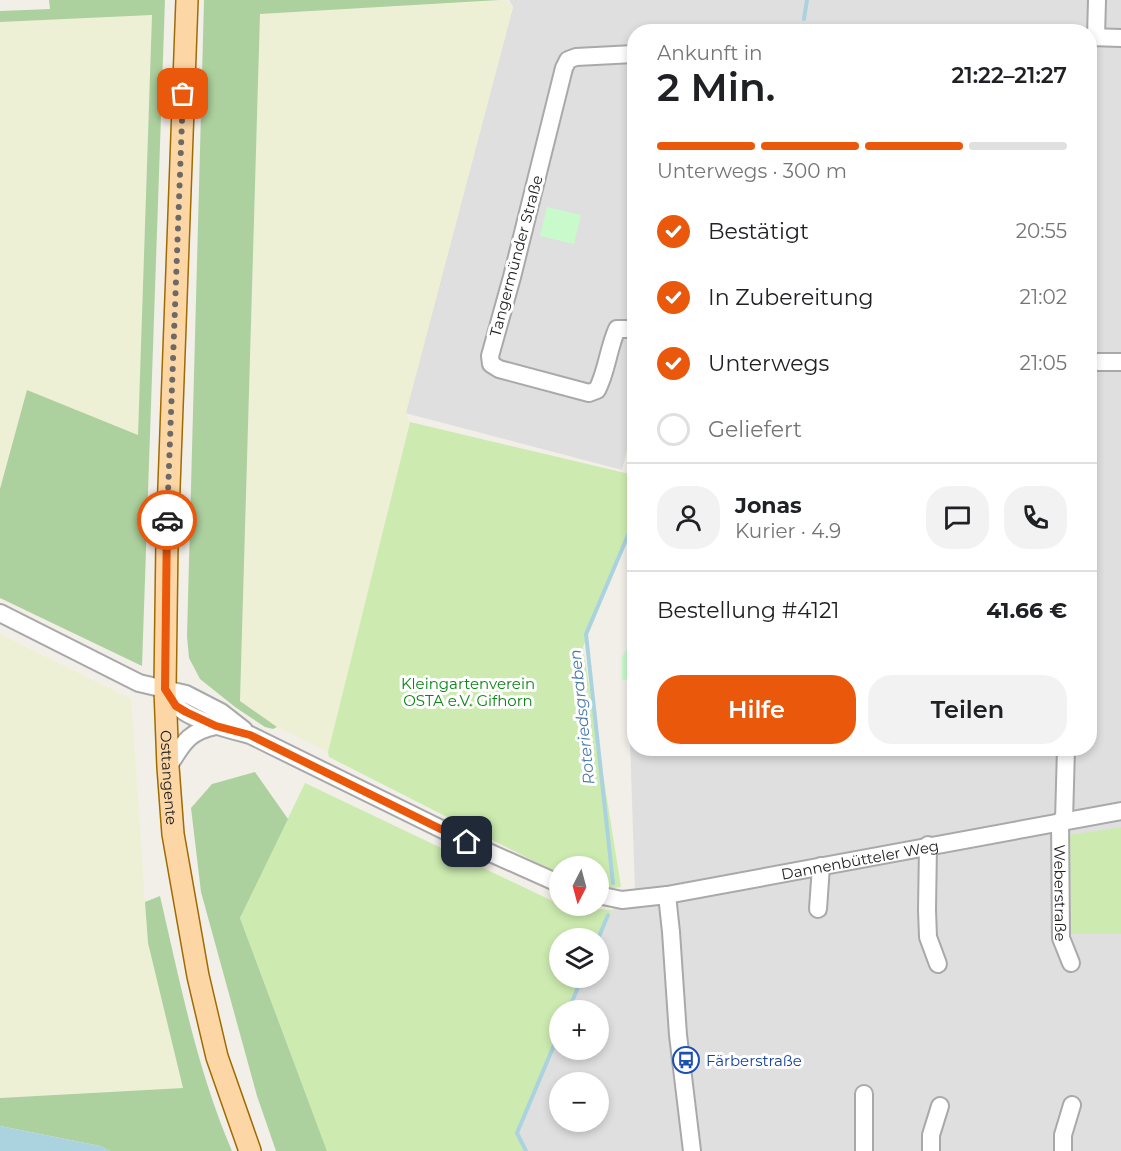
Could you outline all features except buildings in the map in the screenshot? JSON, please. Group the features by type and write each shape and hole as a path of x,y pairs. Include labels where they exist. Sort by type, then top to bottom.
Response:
{"main road":[{"name":"Osttangente","path":"187,0 167,541 165,689 168,767 173,834 198,976 217,1057 250,1151"}],"street":[{"path":"1093,24 1096,0"},
{"path":"1097,37 1121,38"},
{"name":"Tangermünder Straße","path":"627,54 576,57 568,60 564,68 490,356 491,364 499,369 589,393 597,390 601,382 610,345 617,330 627,329"},
{"path":"1097,362 1121,362"},
{"path":"0,613 139,683 186,693 220,712 250,735 486,851 549,879"},
{"path":"165,689 176,706 216,726 250,735"},
{"path":"168,767 186,738 200,729 216,726"},
{"name":"Weberstraße","path":"1066,756 1062,821 1061,938 1071,963"},
{"name":"Dannenbütteler Weg","path":"609,897 622,900 667,895 1121,811"},
{"path":"928,845 928,937 938,964"},
{"path":"818,909 822,876 820,866"},
{"path":"667,895 678,1035 692,1151"},
{"path":"864,1094 864,1151"},
{"path":"1063,1151 1063,1135 1072,1105"},
{"path":"931,1151 931,1135 940,1106"}],"shaded area":[{"path":"509,0 1121,0 1121,1151 527,1151 519,1132 549,1060 609,1060 609,1000 575,1000 580,988 609,988 609,928 605,928 612,910 635,891 631,756 1097,756 1097,24 627,24 627,450 622,470 405,413 513,7"}],"green space":[{"path":"49,0 165,0 142,666 0,598 0,489 27,390 138,435 152,15 0,22 0,11 50,9"},
{"path":"204,0 500,0 260,14 240,701 277,727 273,729 265,727 235,707 200,679 189,658 187,636"},
{"path":"506,0 513,7 406,413 410,422 328,752 277,727 240,701 260,14"},
{"path":"152,14 138,435 0,489 0,22"},
{"path":"547,207 581,215 574,244 540,236"},
{"name":"Kleingartenverein OSTA e.V. Gifhorn","path":"410,422 627,473 627,541 583,647 621,887 609,889 609,856 549,856 549,869 329,757 328,752"},
{"path":"0,634 131,699 148,943 183,1088 0,1098"},
{"path":"627,649 627,680 622,680 622,657"},
{"path":"255,772 288,819 240,918 327,1151 276,1151 257,1096 201,892 191,808 212,784"},
{"path":"305,783 549,899 549,916 609,916 609,910 612,910 605,928 549,928 549,988 580,988 575,1000 549,1000 549,1060 519,1132 527,1151 327,1151 240,918"},
{"path":"1121,827 1121,934 1071,934 1070,835"},
{"path":"160,896 199,1057 232,1151 110,1151 100,1146 0,1126 0,1098 183,1088 148,943 145,902"}],"water":[{"path":"0,1126 100,1146 110,1151 0,1151"}],"waterway":[{"name":"Roteriedsgraben","path":"804,19 807,0"},
{"name":"Roteriedsgraben","path":"613,883 586,634 627,537"},
{"name":"Roteriedsgraben","path":"603,928 608,916"},
{"name":"Roteriedsgraben","path":"573,1000 578,988"},
{"name":"Roteriedsgraben","path":"526,1151 517,1133 549,1057"}],"way so far":[{"path":"167,520 183,94"}],"place":[{"name":"Färberstraße","path":"686,1060"}],"route":[{"path":"167,520 165,689 176,706 216,726 250,735 467,842"}]}
